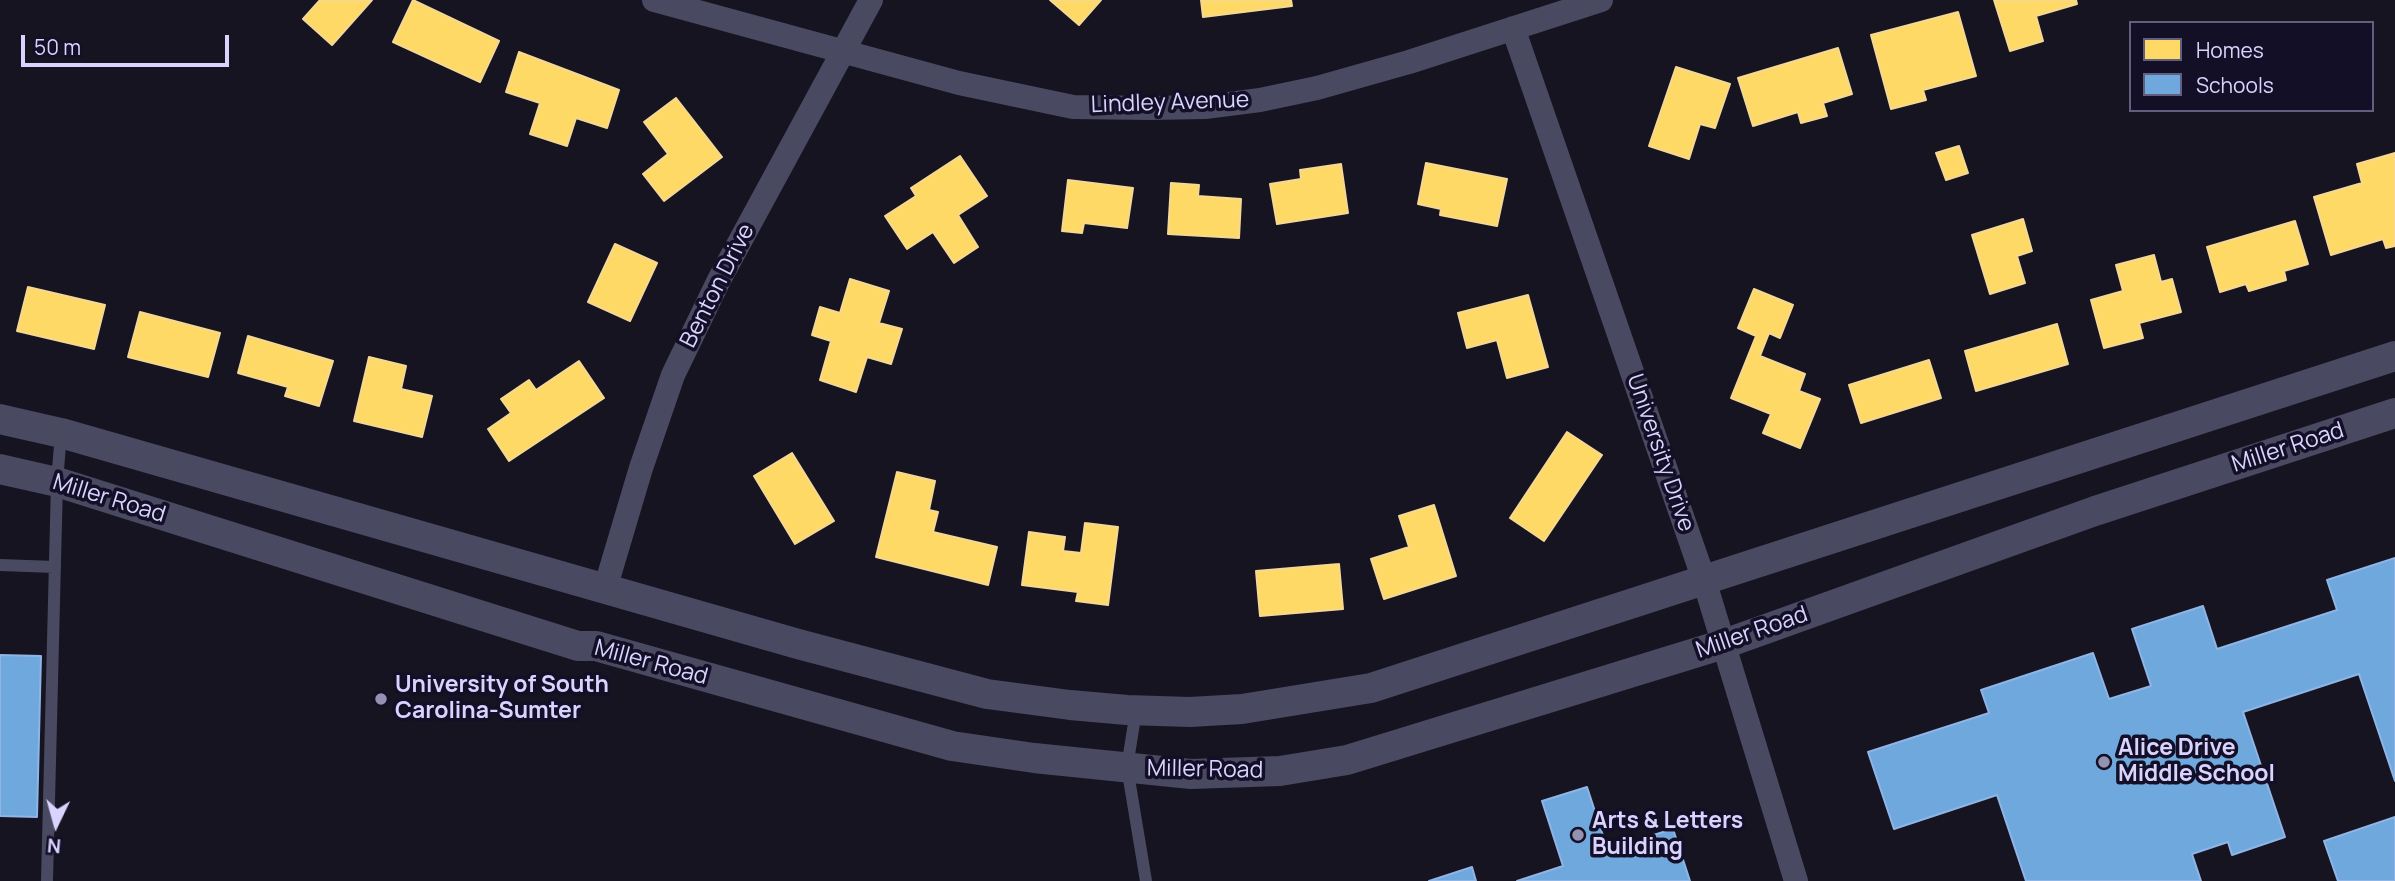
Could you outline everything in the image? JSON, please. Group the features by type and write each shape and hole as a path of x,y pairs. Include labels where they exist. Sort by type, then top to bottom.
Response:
{"street":[{"name":"Lindley Avenue","path":"654,0 959,83 1073,107 1205,107 1260,100 1317,88 1409,62 1601,0"},
{"name":"Benton Drive","path":"605,589 641,468 673,376 719,280 871,0"},
{"name":"University Drive","path":"1513,28 1703,580 1796,881"},
{"path":"0,419 61,433 892,670 987,694 1136,711 1190,712 1242,709 1371,688 2395,356"},
{"name":"Miller Road","path":"0,469 57,482 578,646 596,646 952,746 1034,758 1191,774 1280,771 1348,760 1724,644 2095,511 2395,414"}],"lane":[{"path":"47,881 57,482 61,433"},
{"path":"0,565 55,567"},
{"path":"1136,711 1127,767 1146,881"}],"building: Homes":[{"path":"320,0 372,0 332,45 303,19"},
{"path":"413,0 499,41 480,82 393,42"},
{"path":"1050,0 1101,0 1079,25"},
{"path":"1201,0 1291,0 1292,6 1203,17"},
{"path":"1994,0 2076,0 2077,4 2036,16 2043,41 2010,51"},
{"path":"1958,12 1976,76 1923,90 1926,100 1891,109 1871,35"},
{"path":"1838,48 1852,94 1823,103 1827,116 1801,123 1798,112 1753,126 1738,78"},
{"path":"519,52 619,90 607,128 576,118 567,146 530,134 540,103 506,92"},
{"path":"1676,67 1730,84 1715,128 1700,124 1689,159 1649,146"},
{"path":"676,98 722,157 664,201 643,174 668,154 644,122"},
{"path":"1959,146 1968,173 1946,180 1936,153"},
{"path":"2395,153 2395,246 2386,248 2383,239 2331,255 2314,197 2362,183 2357,164"},
{"path":"960,156 987,196 958,215 978,247 954,263 933,232 907,249 885,216 916,196 911,188"},
{"path":"1426,163 1507,179 1497,226 1440,215 1441,209 1418,204"},
{"path":"1341,164 1348,213 1277,224 1270,184 1301,179 1300,170"},
{"path":"1068,180 1133,188 1127,228 1084,223 1082,233 1062,231"},
{"path":"1171,183 1199,185 1198,196 1241,199 1239,238 1168,234"},
{"path":"2023,219 2032,251 2017,256 2025,283 1990,294 1972,235"},
{"path":"2295,221 2308,264 2284,271 2286,280 2249,291 2246,284 2220,292 2207,247"},
{"path":"615,244 657,263 630,321 588,302"},
{"path":"2154,255 2161,282 2172,279 2181,312 2139,323 2143,338 2104,348 2091,300 2123,291 2116,265"},
{"path":"850,279 889,291 879,323 902,329 891,364 867,357 856,392 820,380 831,341 812,335 820,307 840,313"},
{"path":"28,287 105,305 94,349 17,331"},
{"path":"1754,289 1793,305 1780,338 1769,333 1760,356 1805,374 1799,391 1820,399 1800,448 1763,433 1771,414 1731,398 1756,336 1738,328"},
{"path":"1528,295 1548,367 1507,378 1497,340 1467,348 1458,313"},
{"path":"140,312 220,333 208,377 128,357"},
{"path":"2057,324 2068,364 1976,391 1965,351"},
{"path":"248,336 333,361 319,406 285,396 288,387 238,373"},
{"path":"369,357 406,366 401,389 432,396 422,437 354,421"},
{"path":"1929,360 1941,398 1861,423 1849,385"},
{"path":"579,361 604,398 509,461 488,429 511,413 501,399 529,380 536,390"},
{"path":"1567,432 1602,455 1544,541 1510,518"},
{"path":"792,453 834,521 795,544 754,476"},
{"path":"897,472 935,481 929,510 938,512 933,532 997,547 988,585 876,557"},
{"path":"1434,505 1456,576 1384,599 1371,559 1409,547 1399,516"},
{"path":"1085,523 1118,527 1108,605 1076,601 1078,592 1022,585 1029,532 1065,537 1063,551 1081,553"},
{"path":"1339,564 1343,609 1260,616 1256,571"}],"building: Schools":[{"name":"Alice Drive Middle School","path":"2395,558 2395,781 2359,674 2243,712 2285,837 2232,855 2228,842 2192,854 2201,881 2026,881 1997,795 1894,829 1868,752 1989,713 1981,690 2093,653 2109,699 2151,686 2132,629 2203,606 2217,649 2337,610 2327,580"},
{"path":"0,655 41,656 37,817 0,816"},
{"name":"Arts & Letters Building","path":"1587,787 1610,857 1636,849 1634,841 1673,829 1690,881 1517,881 1563,866 1542,801"},
{"path":"2395,817 2395,881 2338,881 2324,841"},
{"path":"1472,867 1476,881 1429,881"}],"place":[{"name":"University of South Carolina-Sumter","path":"381,699"},
{"name":"Alice Drive Middle School","path":"2104,762"},
{"name":"Arts & Letters Building","path":"1578,835"}]}
